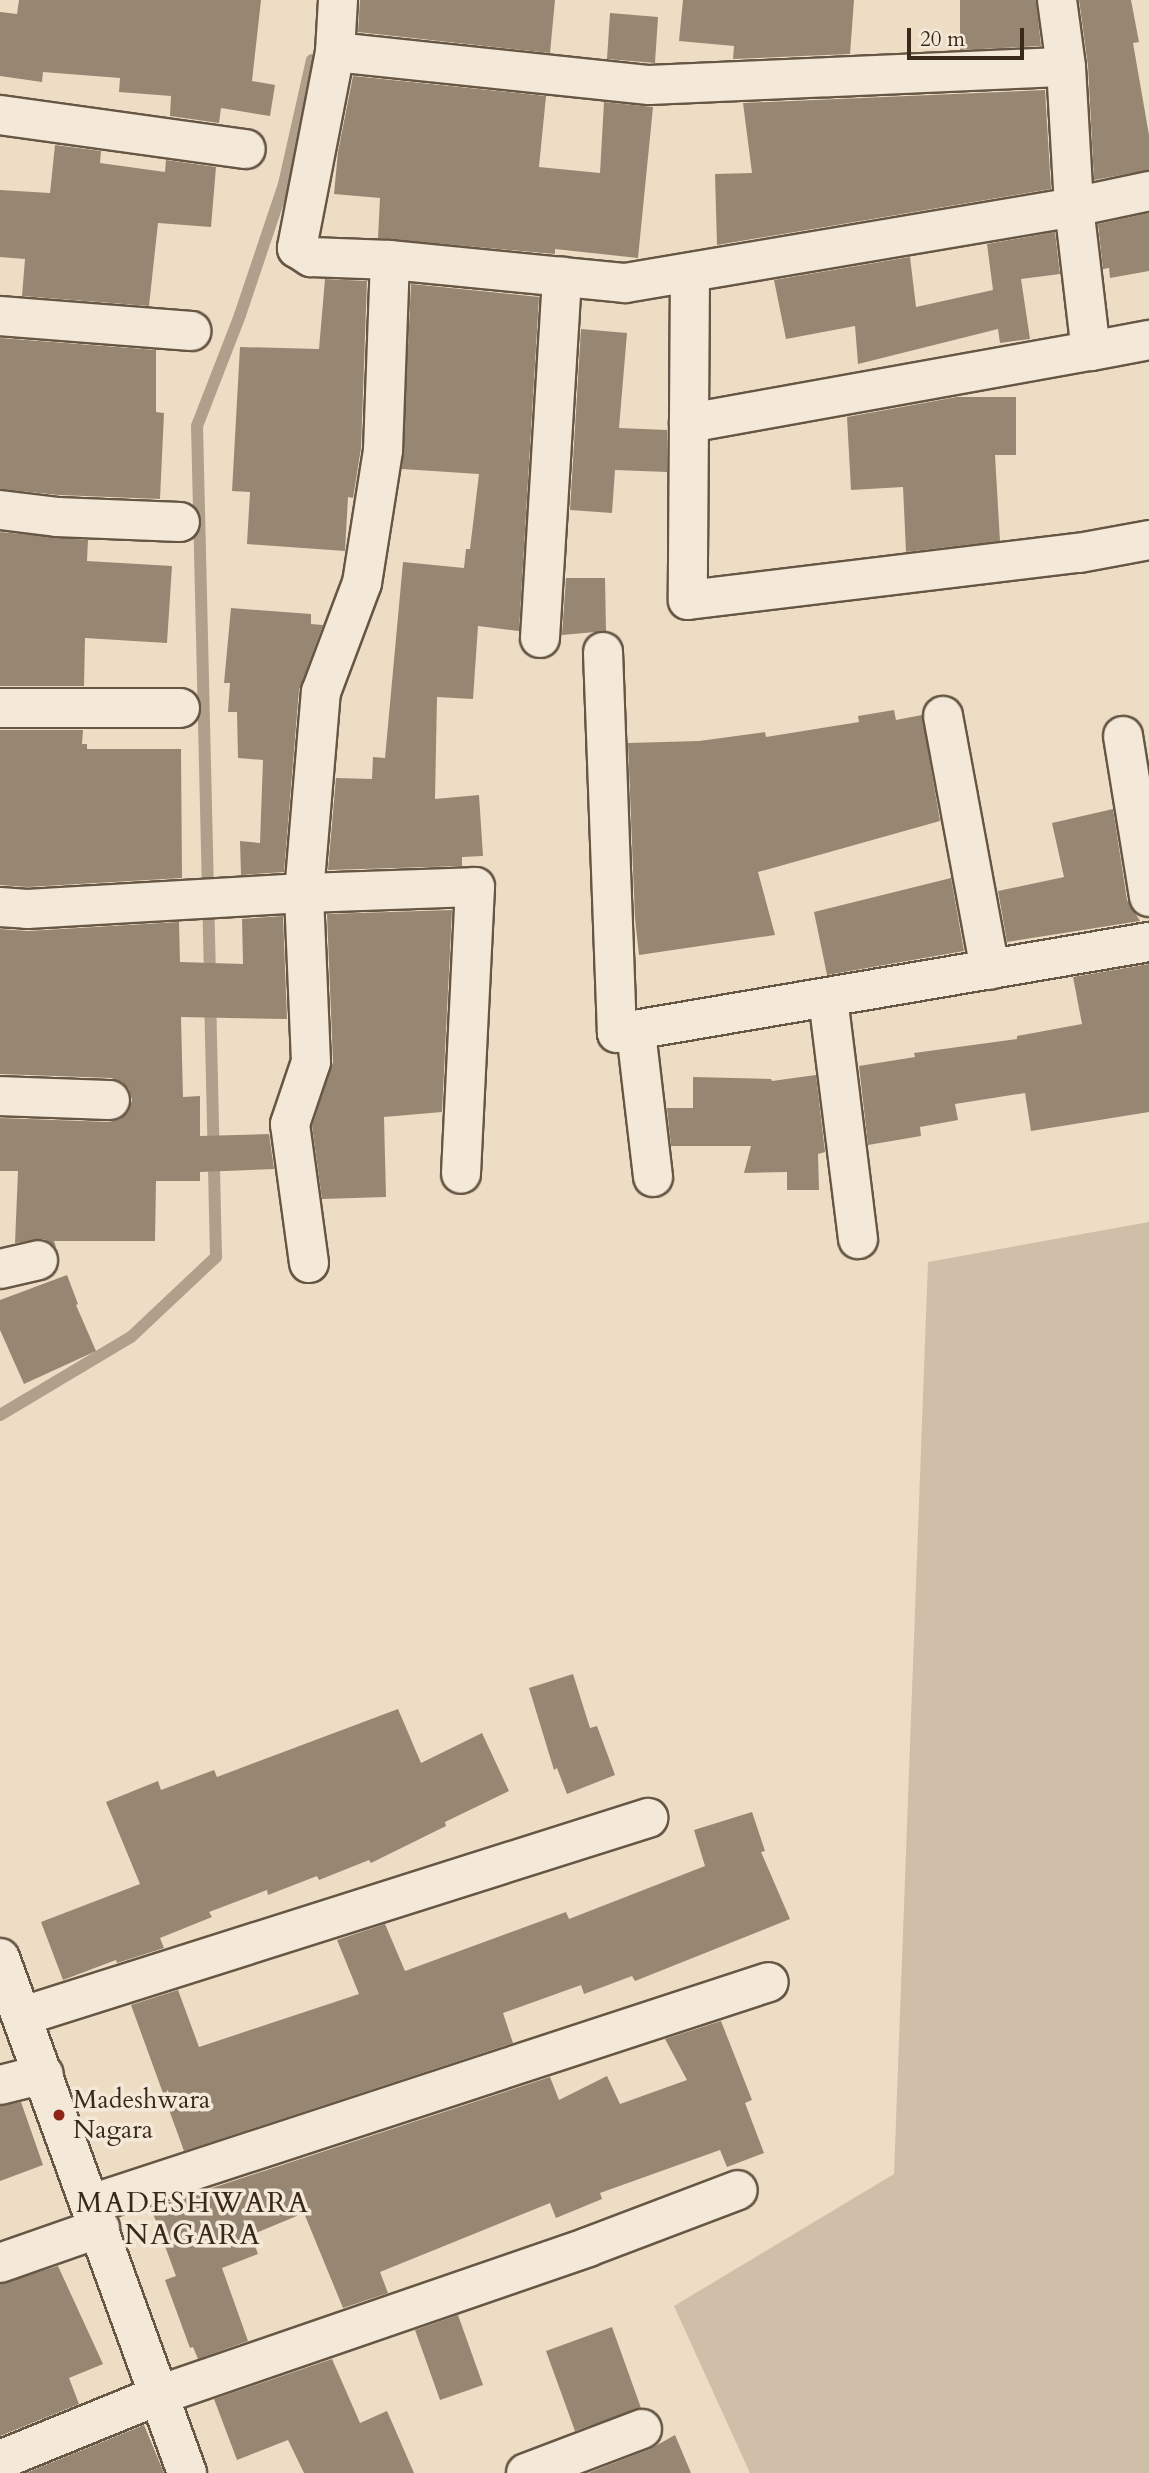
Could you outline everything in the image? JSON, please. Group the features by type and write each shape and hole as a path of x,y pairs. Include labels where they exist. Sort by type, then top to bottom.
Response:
{"street":[{"path":"338,0 335,52 298,248 312,257 390,260 625,284 1074,207 1149,191"},
{"path":"1058,0 1066,67 1074,207 1091,351"},
{"path":"335,52 649,85 1066,67"},
{"path":"0,115 246,149"},
{"path":"309,1263 290,1124 311,1062 304,893 321,692 362,583 383,450 390,260"},
{"path":"690,274 688,600 1079,553 1149,540"},
{"path":"540,638 562,277"},
{"path":"0,316 191,331"},
{"path":"689,423 1149,340"},
{"path":"0,510 57,517 180,522"},
{"path":"603,652 617,1033 636,1032 1149,942"},
{"path":"0,708 180,708"},
{"path":"943,716 990,970"},
{"path":"1123,736 1149,897"},
{"path":"0,907 27,909 304,893 475,887 461,1174"},
{"path":"828,998 858,1239"},
{"path":"636,1032 653,1177"},
{"path":"0,1096 110,1100"},
{"path":"0,1269 38,1260"},
{"path":"23,2016 648,1818"},
{"path":"0,1958 187,2473"},
{"path":"0,2263 95,2216 769,1982"},
{"path":"0,2085 44,2074"},
{"path":"0,2460 159,2395 588,2247 738,2190"},
{"path":"526,2473 642,2430"}],"shaded area":[{"path":"1149,1222 1149,2473 750,2473 674,2306 894,2174 928,1262"}],"building":[{"path":"19,0 261,0 252,81 275,85 270,116 221,108 219,123 170,116 171,96 119,92 120,78 43,72 42,82 0,76 0,12 17,14"},
{"path":"360,0 555,0 550,53 358,32"},
{"path":"683,0 854,0 850,54 733,59 734,46 679,41"},
{"path":"960,0 1036,0 1041,46 960,50"},
{"path":"1079,0 1131,0 1139,42 1133,43 1149,135 1149,170 1094,180 1088,66"},
{"path":"610,13 658,17 655,63 607,59"},
{"path":"353,76 546,96 539,167 600,173 604,102 653,107 638,258 555,249 555,254 378,238 380,198 334,194 338,152"},
{"path":"1045,90 1051,189 717,245 715,174 752,173 743,103"},
{"path":"55,145 101,151 100,163 165,172 166,160 216,167 211,227 158,223 149,306 22,296 25,259 0,257 0,190 50,193"},
{"path":"1149,213 1149,271 1110,278 1109,268 1103,269 1098,224"},
{"path":"1055,232 1060,274 1021,279 1030,339 1000,343 998,329 858,364 855,326 786,339 774,280 910,257 916,307 993,290 987,244"},
{"path":"325,279 367,281 361,448 353,498 348,497 345,551 247,544 250,492 232,491 240,347 319,349"},
{"path":"411,284 539,297 519,631 478,626 473,699 437,697 435,799 479,795 483,856 462,857 462,866 328,870 336,778 372,779 373,757 385,758 403,562 464,568 466,549 470,549 479,474 402,469"},
{"path":"581,329 627,333 619,428 667,430 667,472 615,470 612,513 570,510"},
{"path":"0,338 156,350 156,412 164,413 160,499 59,495 0,489"},
{"path":"957,397 1016,397 1016,455 995,455 1000,541 906,552 903,487 851,490 847,417"},
{"path":"0,532 88,540 87,561 172,566 167,643 85,638 84,686 0,686"},
{"path":"566,578 605,578 606,631 562,635"},
{"path":"231,608 311,614 311,624 323,625 299,690 284,872 241,875 240,841 260,843 263,760 238,758 237,712 228,712 230,683 224,683"},
{"path":"894,710 896,720 922,715 940,821 758,872 775,935 639,955 635,919 628,743 699,741 765,732 766,737 859,722 858,716"},
{"path":"0,730 83,730 82,744 87,744 87,749 181,749 182,878 27,887 0,885"},
{"path":"1113,809 1127,900 1140,921 1007,942 998,891 1064,877 1052,823"},
{"path":"951,878 964,951 827,975 814,912"},
{"path":"452,910 442,1112 384,1117 386,1197 322,1199 312,1126 333,1062 327,914"},
{"path":"283,916 287,1019 181,1017 183,1097 200,1096 200,1136 269,1134 274,1169 200,1172 200,1181 156,1181 155,1241 54,1241 56,1247 44,1239 15,1243 18,1171 0,1171 0,1118 110,1122 121,1119 128,1112 132,1100 129,1089 122,1082 111,1078 0,1074 0,929 28,931 179,922 180,962 243,964 242,919"},
{"path":"1149,964 1149,1112 1031,1131 1025,1093 955,1104 958,1120 920,1127 921,1136 868,1145 859,1066 915,1057 914,1053 1017,1039 1017,1036 1082,1024 1073,977"},
{"path":"816,1075 825,1152 818,1154 819,1190 787,1190 787,1172 744,1173 751,1146 671,1146 667,1108 693,1108 693,1077 772,1081"},
{"path":"67,1275 78,1304 76,1305 96,1351 24,1384 0,1330 0,1300"},
{"path":"573,1674 590,1728 597,1726 615,1775 567,1794 557,1768 554,1770 529,1688"},
{"path":"398,1709 421,1763 482,1733 509,1791 445,1822 446,1826 371,1863 369,1860 319,1880 317,1876 268,1895 267,1890 209,1912 212,1917 160,1938 164,1948 117,1963 116,1960 63,1980 41,1922 140,1884 106,1802 158,1781 161,1790 214,1770 217,1777"},
{"path":"752,1812 765,1851 761,1852 790,1919 635,1981 632,1976 584,1994 581,1985 503,2013 513,2043 184,2151 131,2005 178,1990 199,2047 359,1994 337,1940 385,1924 405,1971 566,1912 569,1919 705,1866 694,1830"},
{"path":"721,2021 752,2100 745,2103 764,2153 727,2167 720,2150 600,2193 602,2199 556,2218 550,2203 380,2272 388,2293 343,2308 304,2213 251,2235 258,2254 222,2268 248,2341 198,2359 193,2347 190,2348 165,2280 176,2276 151,2208 550,2077 559,2100 607,2076 620,2104 687,2080 665,2039"},
{"path":"21,2102 43,2165 0,2181 0,2106"},
{"path":"58,2266 103,2364 69,2378 79,2404 0,2436 0,2284"},
{"path":"458,2315 483,2385 440,2400 415,2330"},
{"path":"612,2327 641,2408 575,2431 546,2351"},
{"path":"332,2359 360,2423 387,2411 414,2473 304,2473 288,2440 237,2460 214,2399"},
{"path":"144,2425 164,2473 26,2473"},
{"path":"675,2435 691,2473 588,2473 650,2449"}],"waterway":[{"path":"210,977 197,426 240,315 284,184 312,60"},
{"path":"0,1415 131,1337 216,1257 210,1002"}],"place":[{"name":"Madeshwara Nagara","path":"59,2115"}],"district":[{"name":"MADESHWARA NAGARA","path":"193,2219"}]}
